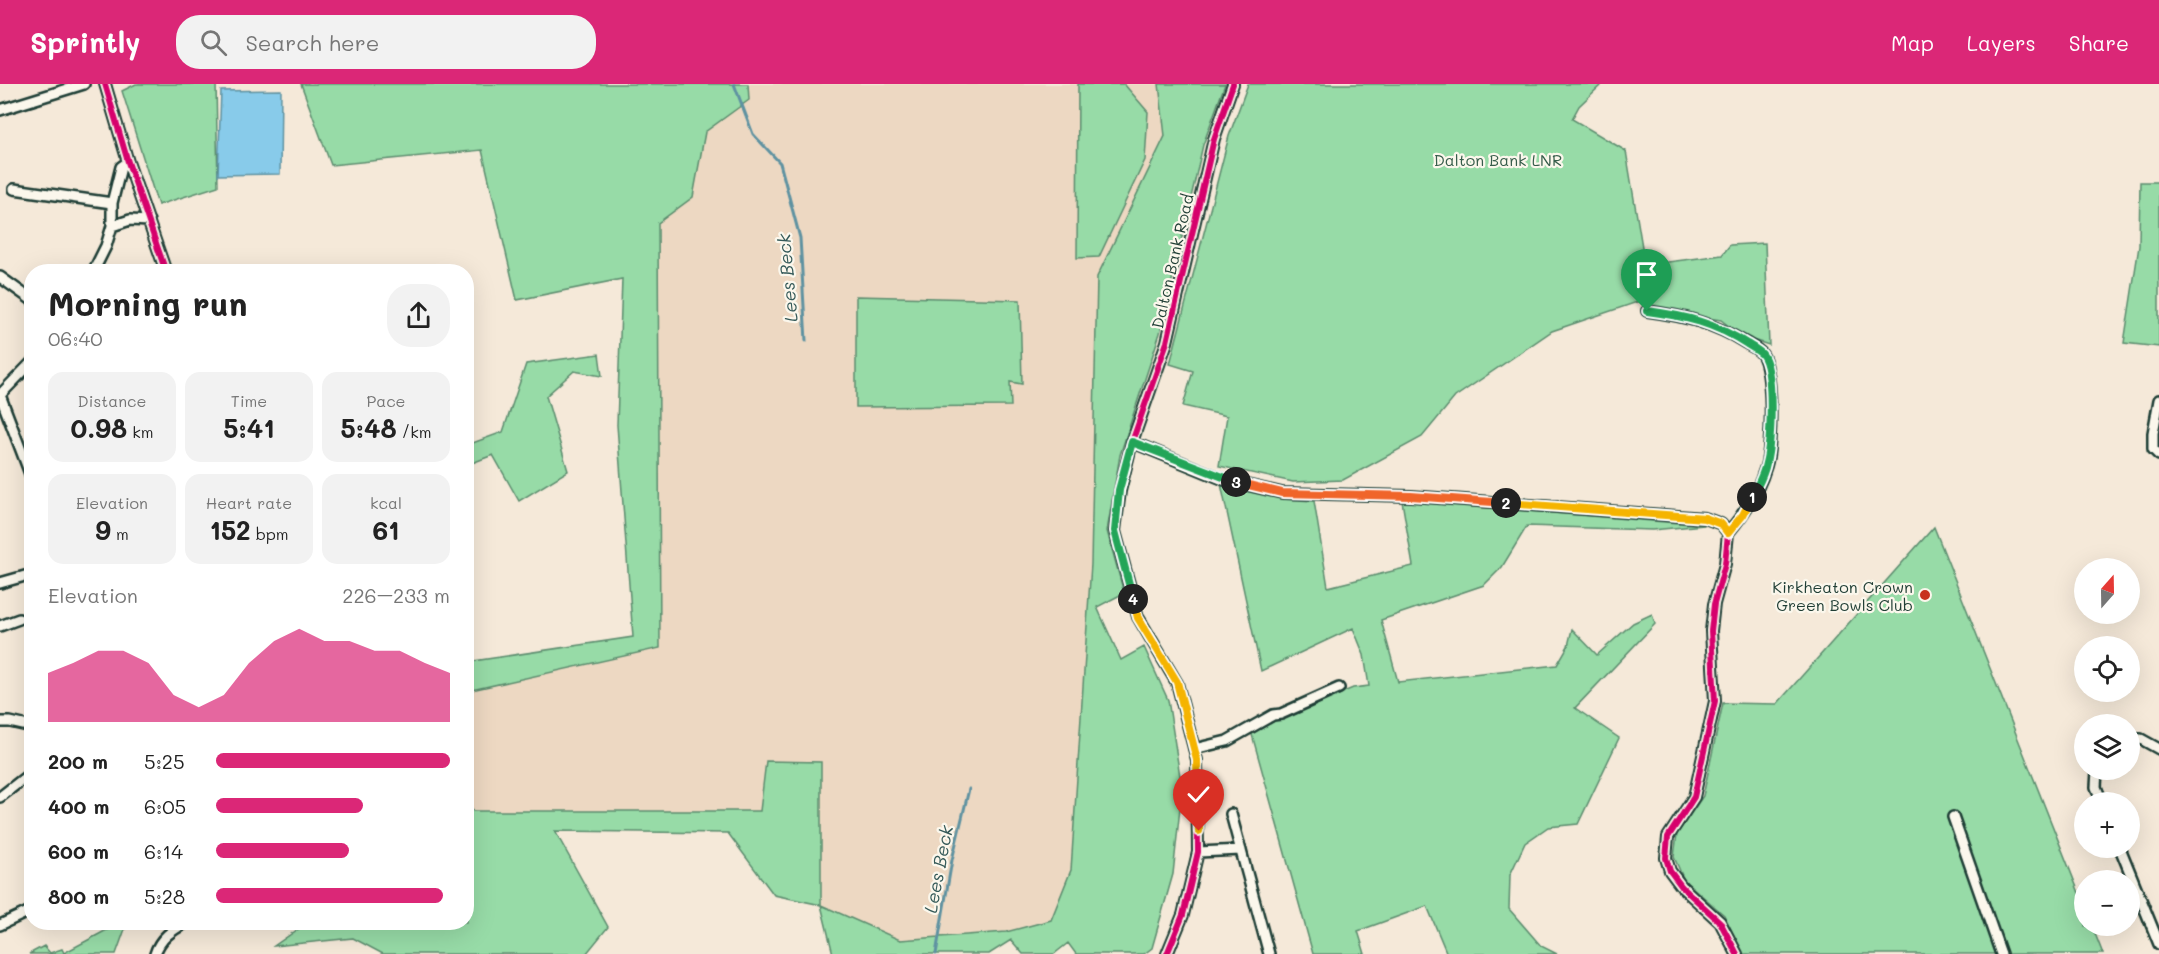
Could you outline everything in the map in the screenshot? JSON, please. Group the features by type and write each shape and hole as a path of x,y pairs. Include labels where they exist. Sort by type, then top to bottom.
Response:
{"street":[{"path":"0,110 84,84"},
{"path":"105,84 128,162 163,264"},
{"name":"Dalton Bank Road","path":"1167,954 1183,915 1198,852 1197,760 1177,682 1138,618 1115,531 1119,490 1132,442 1167,342 1214,139 1233,84"},
{"path":"97,264 112,226 112,203 121,167 128,162"},
{"path":"14,189 112,203"},
{"path":"112,226 130,220 149,221"},
{"path":"0,277 24,294"},
{"path":"1647,311 1698,320 1736,337 1761,353 1766,361 1770,402 1766,465 1743,515 1728,533 1725,564 1714,604 1711,631 1715,701 1713,713 1694,797 1668,837 1666,858 1670,871 1682,887 1720,922 1737,954"},
{"path":"24,370 0,395 24,458"},
{"path":"2159,400 2153,433 2153,449 2159,454"},
{"path":"1132,442 1225,480 1282,493 1411,496 1705,518 1721,524 1728,533"},
{"path":"0,583 24,576"},
{"path":"0,626 19,619"},
{"path":"1194,750 1227,741 1272,715 1281,714 1339,688"},
{"path":"0,722 24,725"},
{"path":"2140,739 2159,749"},
{"path":"0,797 24,778"},
{"path":"1231,814 1269,954"},
{"path":"1953,817 2001,954"},
{"path":"1198,852 1241,850"},
{"path":"2125,858 2159,944"},
{"path":"0,926 24,914"},
{"path":"155,954 158,944 172,930"}],"shaded area":[{"path":"748,84 1159,84 1165,136 1097,277 1091,564 1071,870 1051,921 1006,932 900,940 821,905 821,762 761,811 474,811 474,689 660,648 658,223 693,197 705,132 749,100"}],"green space":[{"path":"136,84 216,84 218,186 158,205 122,91"},
{"path":"301,84 748,84 749,100 705,132 693,197 658,223 660,648 474,689 474,661 633,637 617,425 622,279 517,300 482,150 331,165"},
{"path":"1078,84 1124,84 1148,112 1145,160 1099,257 1077,258"},
{"path":"1159,84 1225,84 1203,145 1160,333 1120,455 1107,531 1124,593 1097,607 1121,660 1144,647 1168,700 1182,789 1173,874 1152,948 1144,954 1076,954 1068,943 1054,954 1023,954 1011,940 989,954 833,954 821,905 900,940 1006,932 1051,920 1071,870 1091,564 1097,277 1165,136"},
{"name":"Dalton Bank LNR","path":"1248,84 1602,84 1579,106 1572,119 1626,151 1645,265 1722,255 1730,245 1765,243 1769,345 1743,337 1721,320 1652,309 1640,301 1552,331 1455,397 1422,437 1343,480 1293,482 1219,466 1227,416 1183,406 1193,371 1170,364 1229,136"},
{"path":"2140,182 2159,182 2159,347 2124,343 2139,246"},
{"path":"856,296 1020,300 1022,384 1010,382 1011,406 856,407"},
{"path":"599,354 602,376 574,371 546,396 568,471 519,501 493,455 474,462 474,442 503,432 526,364"},
{"path":"1221,484 1282,499 1314,501 1328,587 1413,566 1402,501 1704,525 1652,530 1527,526 1502,567 1484,585 1381,620 1398,682 1557,665 1568,646 1572,629 1597,655 1633,623 1652,614 1655,624 1575,708 1619,738 1578,824 1548,827 1525,843 1510,875 1509,909 1541,946 1557,954 1447,954 1427,906 1358,931 1365,954 1313,954 1251,731 1353,688 1369,686 1364,655 1353,628 1261,671"},
{"path":"1934,527 2074,880 2074,936 2096,936 2103,954 1743,954 1724,915 1684,880 1674,857 1677,834 1703,796 1723,703 1777,704"},
{"path":"766,761 821,762 821,905 774,895 728,833 555,831 608,927 586,954 383,954 353,938 274,946 297,930 474,930 474,811 760,811"},
{"path":"107,930 125,930 116,954 29,954 44,946 50,953 62,949 64,953"}],"water":[{"path":"281,90 280,174 218,175 221,91"}],"waterway":[{"name":"Lees Beck","path":"734,84 753,134 780,163 800,238 806,341"},
{"name":"Lees Beck","path":"936,954 952,860 969,789"}],"cycle path":[{"path":"105,84 128,162 163,264"},
{"path":"1167,954 1183,915 1198,852 1197,760 1177,683 1138,617 1115,531 1120,491 1132,442 1167,342 1214,139 1233,84"},
{"path":"1132,442 1225,480 1282,493 1411,496 1705,518 1721,524 1728,533 1725,564 1714,604 1711,631 1715,701 1694,797 1668,837 1666,858 1670,871 1682,887 1720,922 1737,954"}],"place":[{"name":"Kirkheaton Crown Green Bowls Club","path":"1925,595"}],"route":[{"path":"1199,831 1197,760 1177,682 1138,618 1115,531 1119,490 1132,442 1225,480 1282,493 1411,496 1705,518 1721,524 1728,533 1743,515 1766,465 1770,402 1766,361 1761,353 1736,337 1698,320 1647,311"}]}
